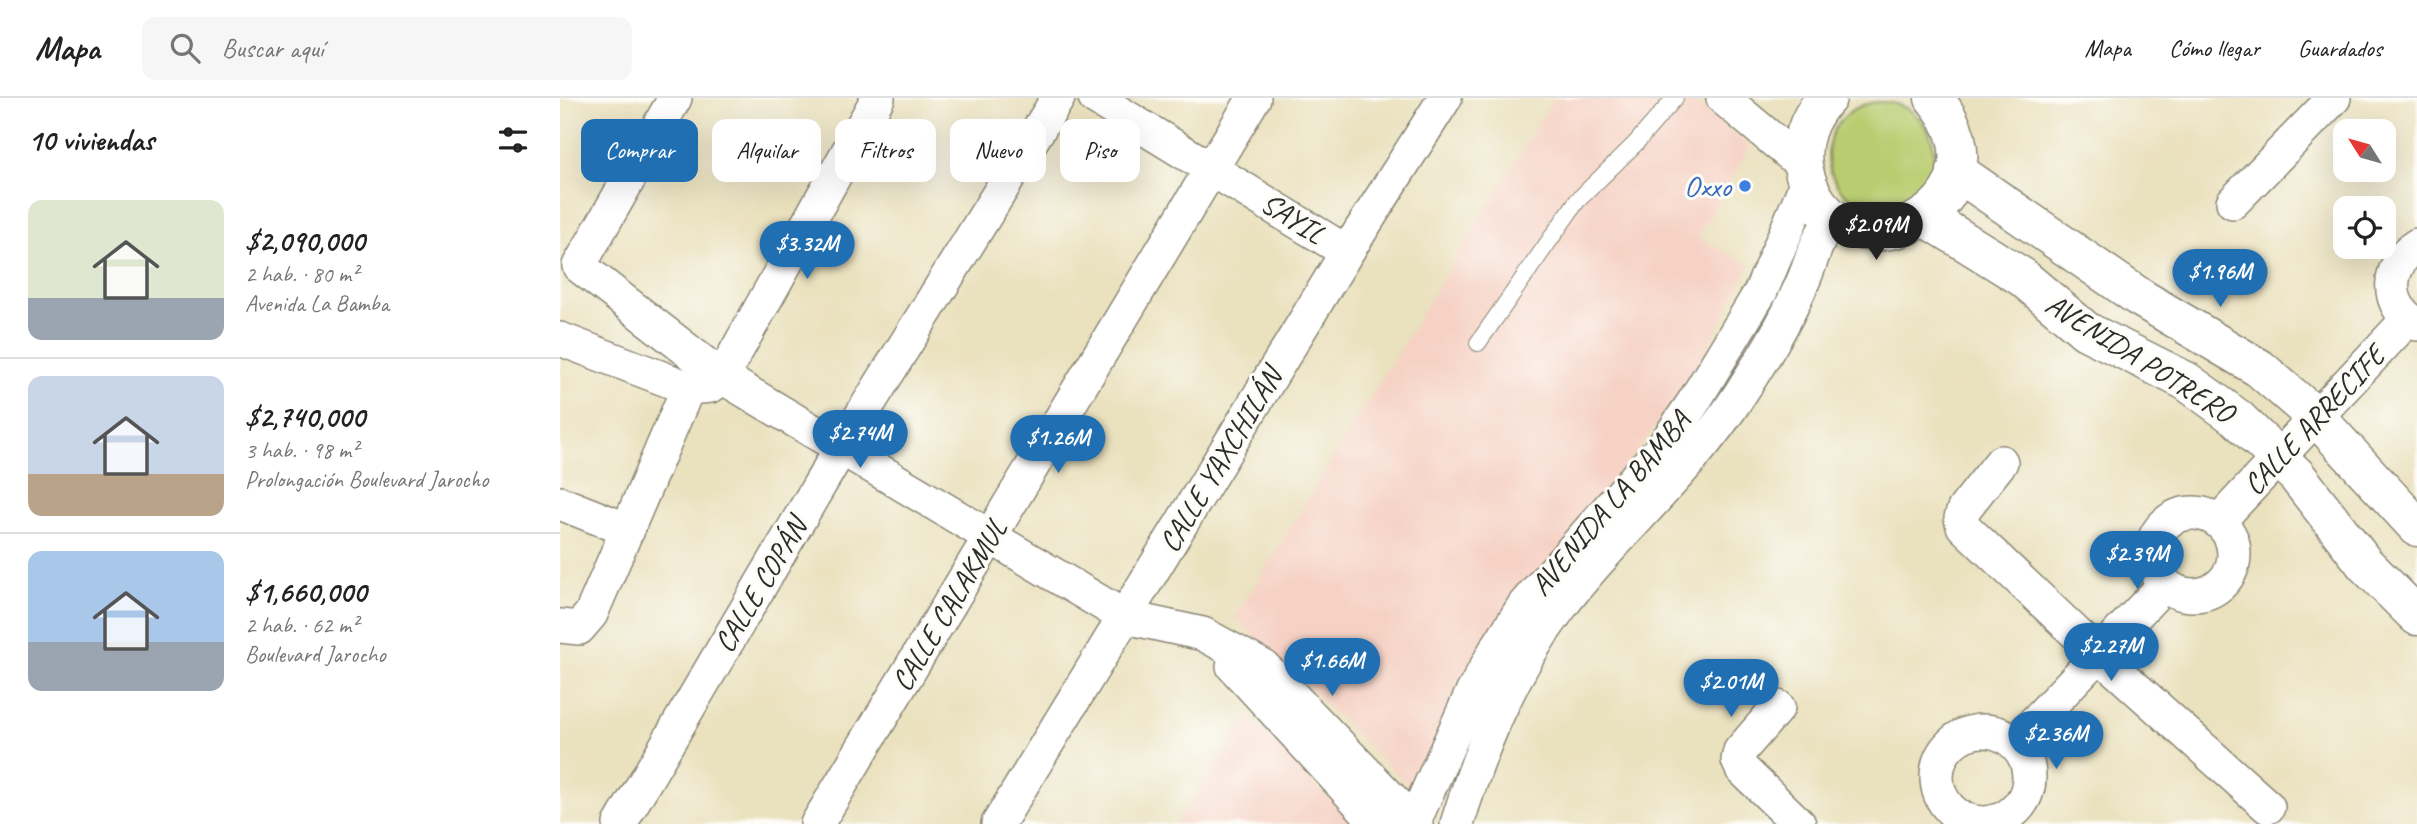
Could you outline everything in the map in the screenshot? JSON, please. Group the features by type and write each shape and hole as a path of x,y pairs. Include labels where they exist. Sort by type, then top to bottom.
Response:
{"street":[{"path":"675,98 579,266 722,377 840,450 991,535 1125,617 1203,634 1264,667 1414,823"},
{"path":"560,339 688,388 711,386 722,377 878,98"},
{"name":"CALLE COPÁN","path":"620,824 840,450 1058,98"},
{"name":"SAYIL","path":"1095,98 1347,252"},
{"name":"CALLE CALAKMUL","path":"817,824 1254,98"},
{"name":"CALLE YAXCHILÁN","path":"998,824 1347,252 1445,98"},
{"path":"1723,98 1805,174"},
{"path":"1827,98 1810,119 1803,142 1805,174 1818,202 1835,218 1856,228 1878,232 1901,229 1927,218 1943,199 1956,171 1958,151 1954,131 1934,98"},
{"path":"2233,202 2334,98"},
{"name":"AVENIDA POTRERO","path":"1956,171 2138,297 2259,368 2317,418 2417,527"},
{"name":"AVENIDA LA BAMBA","path":"1414,823 1470,697 1525,604 1665,444 1761,291 1805,174"},
{"name":"AVENIDA LA BAMBA","path":"1457,824 1480,750 1531,650 1591,570 1714,434 1769,347 1801,288 1823,229 1835,218"},
{"name":"AVENIDA POTRERO","path":"1927,218 2022,277 2086,331 2186,381 2208,396 2280,458 2365,564 2417,616"},
{"path":"2412,321 2393,295 2392,281 2395,266 2404,254 2417,245"},
{"name":"CALLE ARRECIFE","path":"2219,522 2412,321"},
{"path":"570,627 590,614 688,388"},
{"path":"2001,462 1964,509 1961,523 2099,655 2268,807"},
{"path":"560,503 628,530"},
{"path":"2193,513 2207,514 2219,522 2233,543 2232,569 2224,580 2202,594 2189,595 2165,584 2152,560 2153,545 2162,527 2179,515 2193,513"},
{"path":"2015,743 2165,584"},
{"path":"1203,634 1378,824"},
{"path":"1778,707 1740,751 1738,760 1742,769 1800,824"},
{"path":"1978,732 2002,735 2015,743 2026,762 2029,784 2016,810 1990,823 1944,817 1937,781 1938,766 1945,751 1956,740 1978,732"}],"lane":[{"path":"1478,343 1577,201 1635,144 1675,98"}],"shaded area":[{"path":"1554,98 1688,98 1750,146 1698,237 1750,265 1699,365 1623,471 1474,657 1451,698 1413,790 1235,617"},
{"path":"1249,716 1354,824 1175,824"}],"green space":[{"path":"1881,102 1901,106 1918,118 1930,135 1934,155 1930,175 1918,192 1901,204 1881,208 1861,204 1844,192 1832,175 1828,155 1832,135 1844,118 1861,106"}],"place":[{"name":"Oxxo","path":"1745,186"}]}
